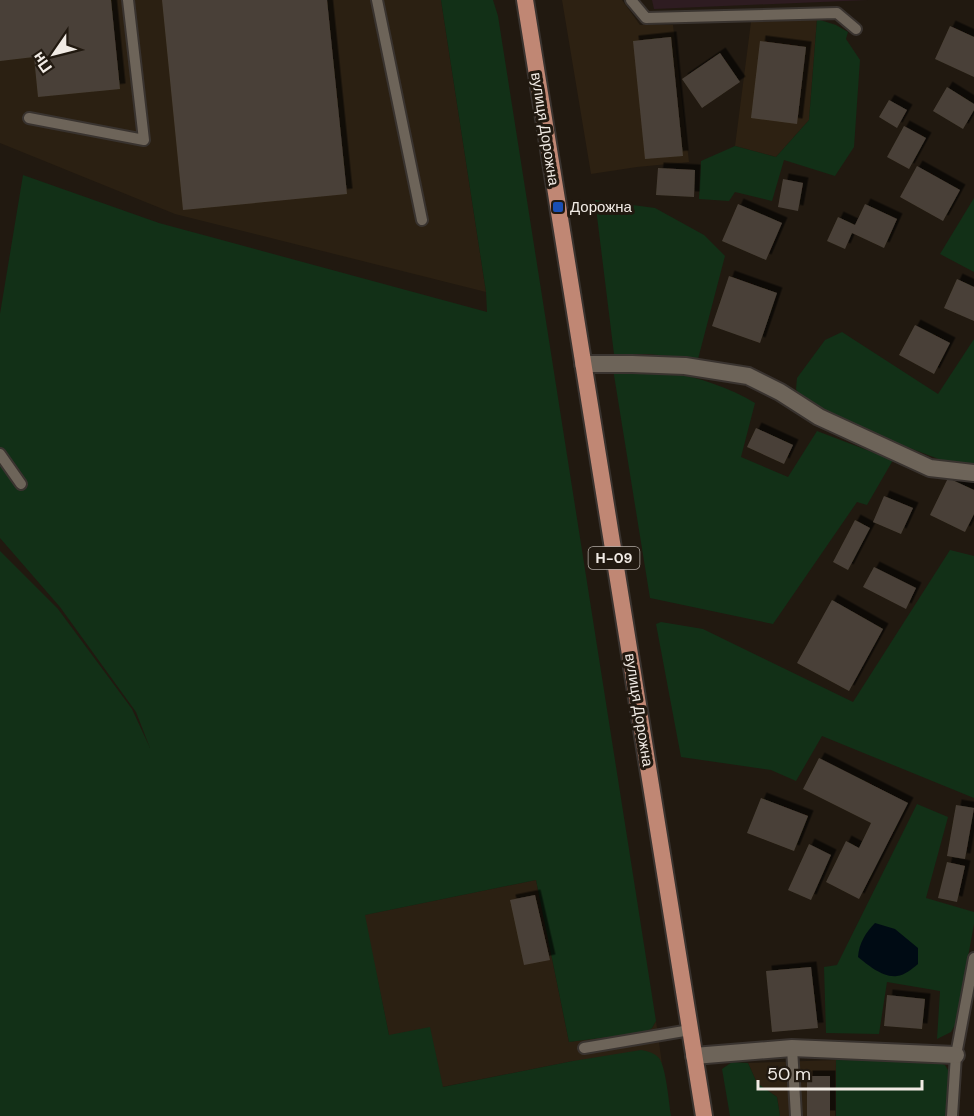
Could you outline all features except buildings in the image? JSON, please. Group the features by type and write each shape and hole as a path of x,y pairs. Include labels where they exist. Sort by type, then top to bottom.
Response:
{"main road":[{"name":"вулиця Дорожна","path":"525,0 704,1116"}],"street":[{"path":"583,364 686,366 748,376 780,392 819,417 930,468 974,472"},
{"path":"694,1056 792,1048 956,1054"}],"lane":[{"path":"29,118 144,140 128,0"},
{"path":"377,0 422,220"},
{"path":"631,0 646,18 837,13 856,29"},
{"path":"0,454 21,484"},
{"path":"952,1116 956,1054 974,958"},
{"path":"584,1048 690,1030"},
{"path":"792,1048 796,1116"}],"shaded area":[{"path":"0,0 441,0 486,292 175,214 0,143"},
{"path":"562,0 622,0 640,25 673,25 689,162 591,174"},
{"path":"652,0 868,0 654,9"},
{"path":"817,19 809,120 776,157 735,146 751,22"},
{"path":"536,880 569,1042 652,1028 656,1021 662,1064 659,1059 573,1061 442,1087 389,1035 364,915"},
{"path":"875,923 895,929 918,948 918,964 908,972 892,976 876,970 858,957 864,938"},
{"path":"836,1060 835,1116 780,1116 777,1097 757,1083 748,1063"}],"green space":[{"path":"441,0 493,0 498,16 656,1021 647,1032 569,1042 536,880 365,915 389,1035 430,1027 443,1087 573,1061 641,1050 648,1052 657,1056 661,1063 671,1116 0,1116 0,551 58,609 132,709 150,748 136,712 60,607 0,538 0,314 23,175 159,223 487,312 486,292"},
{"path":"817,19 836,25 848,32 846,39 860,60 854,147 835,176 784,160 772,201 735,192 729,201 699,199 701,161 735,146 776,157 809,120"},
{"path":"974,198 974,272 940,254"},
{"path":"595,200 655,208 704,235 725,256 698,359 648,354 614,354"},
{"path":"842,332 938,394 974,339 974,466 949,463 873,434 819,410 800,396 796,389 797,378 825,340"},
{"path":"613,369 656,371 692,377 725,388 755,403 741,457 788,477 817,431 893,460 867,505 857,502 773,624 650,598"},
{"path":"950,550 974,556 974,798 822,736 796,781 771,770 681,757 656,624 661,622 703,629 853,702"},
{"path":"917,804 948,817 926,898 974,912 974,924 956,1023 951,1032 937,1039 940,991 887,982 879,1034 826,1033 824,967 837,965"},
{"path":"836,1060 933,1061 945,1065 951,1075 948,1116 836,1116"},
{"path":"732,1062 748,1063 757,1083 777,1097 780,1116 730,1116 722,1069"}],"place":[{"name":"Дорожна","path":"558,207"}]}
